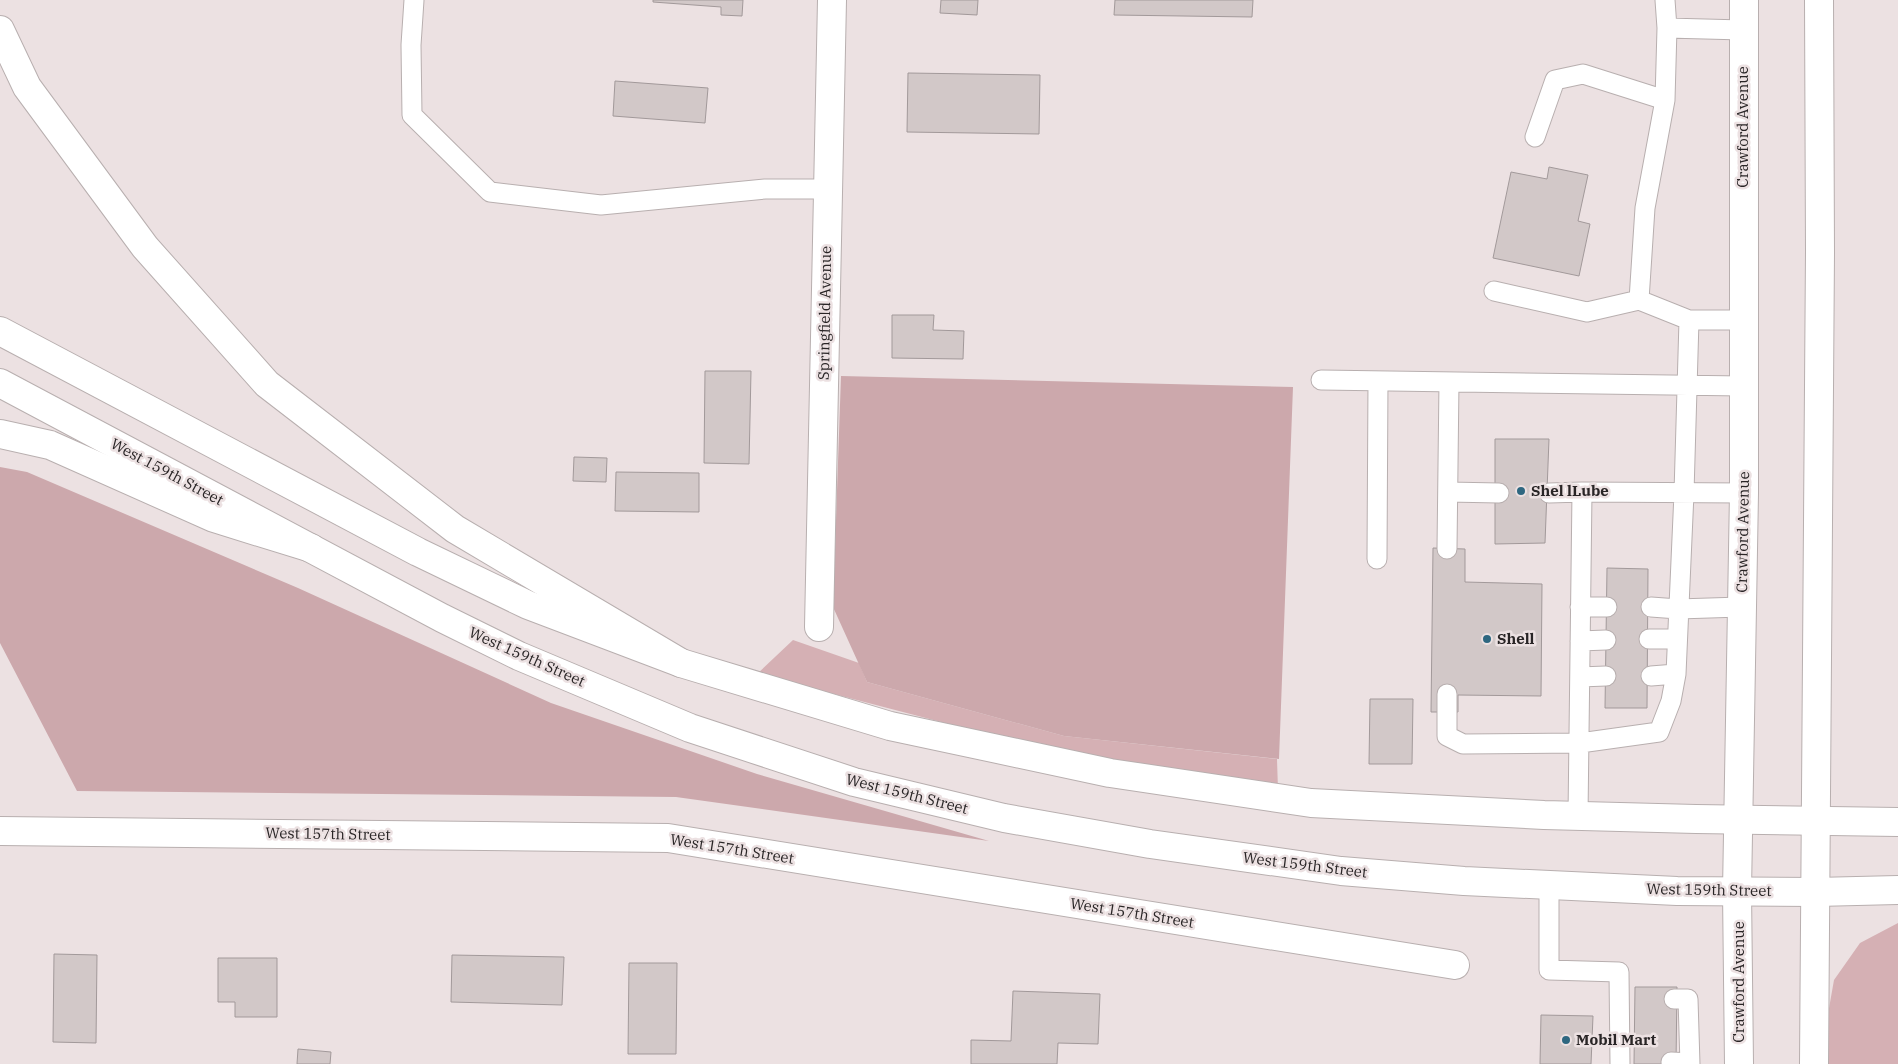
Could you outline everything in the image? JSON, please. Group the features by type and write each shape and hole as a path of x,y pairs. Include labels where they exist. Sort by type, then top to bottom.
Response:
{"main road":[{"name":"Springfield Avenue","path":"819,626 832,0"},
{"name":"Crawford Avenue","path":"1739,1064 1737,891 1744,493 1744,0"},
{"path":"1814,1064 1820,272 1819,0"},
{"path":"0,30 27,88 145,247 267,384 455,529 681,663"},
{"path":"0,331 418,552 528,605 681,663 890,726 1110,773 1311,803 1578,816 1898,822"},
{"name":"West 159th Street","path":"0,383 442,618 519,656 690,728 854,782 1004,818 1150,844 1341,871 1549,885 1677,891 1816,892 1898,890"},
{"path":"0,434 50,445 214,518 311,548"},
{"name":"West 157th Street","path":"0,831 668,838 1455,965"}],"lane":[{"path":"414,0 411,45 412,114 490,192 601,205 765,189 828,190"},
{"path":"1639,300 1644,208 1665,100 1667,28 1664,0"},
{"path":"1667,28 1743,30"},
{"path":"1535,138 1555,80 1583,74 1665,100"},
{"path":"1494,291 1586,312 1639,300 1690,320 1744,320"},
{"path":"1447,694 1447,736 1463,744 1580,743 1658,732 1671,701 1676,674 1690,320"},
{"path":"1321,380 1743,386"},
{"path":"1377,559 1378,381"},
{"path":"1447,549 1449,382"},
{"path":"1448,492 1499,493"},
{"path":"1578,816 1582,492"},
{"path":"1549,494 1582,492 1744,493"},
{"path":"1580,607 1607,607"},
{"path":"1651,607 1678,609 1741,607"},
{"path":"1649,639 1676,639"},
{"path":"1580,640 1606,640"},
{"path":"1652,676 1676,674"},
{"path":"1580,677 1606,676"},
{"path":"1549,885 1549,970 1619,972 1627,998 1628,1025 1625,1062"},
{"path":"1674,999 1688,999 1681,1025 1683,1063"}],"shaded area":[{"path":"841,376 1293,387 1279,759 1064,736 867,682 833,607"},
{"path":"0,467 27,472 298,588 551,703 757,774 989,841 676,797 77,791 0,643"},
{"path":"793,640 859,663 867,682 1064,736 1277,759 1278,790 1112,760 945,723 757,674"},
{"path":"1898,923 1898,1064 1824,1064 1825,1031 1834,980 1860,943"}],"building":[{"path":"653,0 743,0 742,16 721,15 721,7 653,2"},
{"path":"941,0 978,0 977,15 940,13"},
{"path":"1115,0 1253,0 1252,17 1114,15"},
{"path":"908,73 1040,75 1039,134 907,132"},
{"path":"615,81 708,88 705,123 613,116"},
{"path":"1549,167 1588,175 1578,221 1590,224 1579,276 1493,258 1511,172 1547,179"},
{"path":"892,315 934,315 933,330 964,331 963,359 892,358"},
{"path":"705,371 751,371 749,464 704,463"},
{"name":"Shel lLube","path":"1495,439 1549,439 1545,543 1495,544"},
{"path":"574,457 607,458 606,482 573,481"},
{"path":"616,472 699,473 699,512 615,511"},
{"name":"Shell","path":"1433,548 1465,549 1465,582 1542,584 1541,696 1458,695 1458,712 1431,712"},
{"path":"1607,568 1648,569 1647,708 1605,708"},
{"path":"1370,699 1413,699 1412,764 1369,764"},
{"path":"54,954 97,955 96,1043 53,1042"},
{"path":"452,955 564,957 562,1005 451,1002"},
{"path":"218,958 277,958 277,1017 235,1017 235,1002 218,1002"},
{"path":"629,963 677,963 676,1054 628,1054"},
{"path":"1635,987 1677,987 1676,1064 1634,1064"},
{"path":"1013,991 1100,994 1098,1044 1058,1043 1057,1064 971,1064 971,1040 1011,1041"},
{"name":"Mobil Mart","path":"1541,1015 1593,1016 1591,1064 1540,1064"},
{"path":"298,1049 331,1052 330,1064 297,1064"}],"place":[{"name":"Shel lLube","path":"1521,491"},
{"name":"Shell","path":"1487,639"},
{"name":"Mobil Mart","path":"1566,1040"}]}
